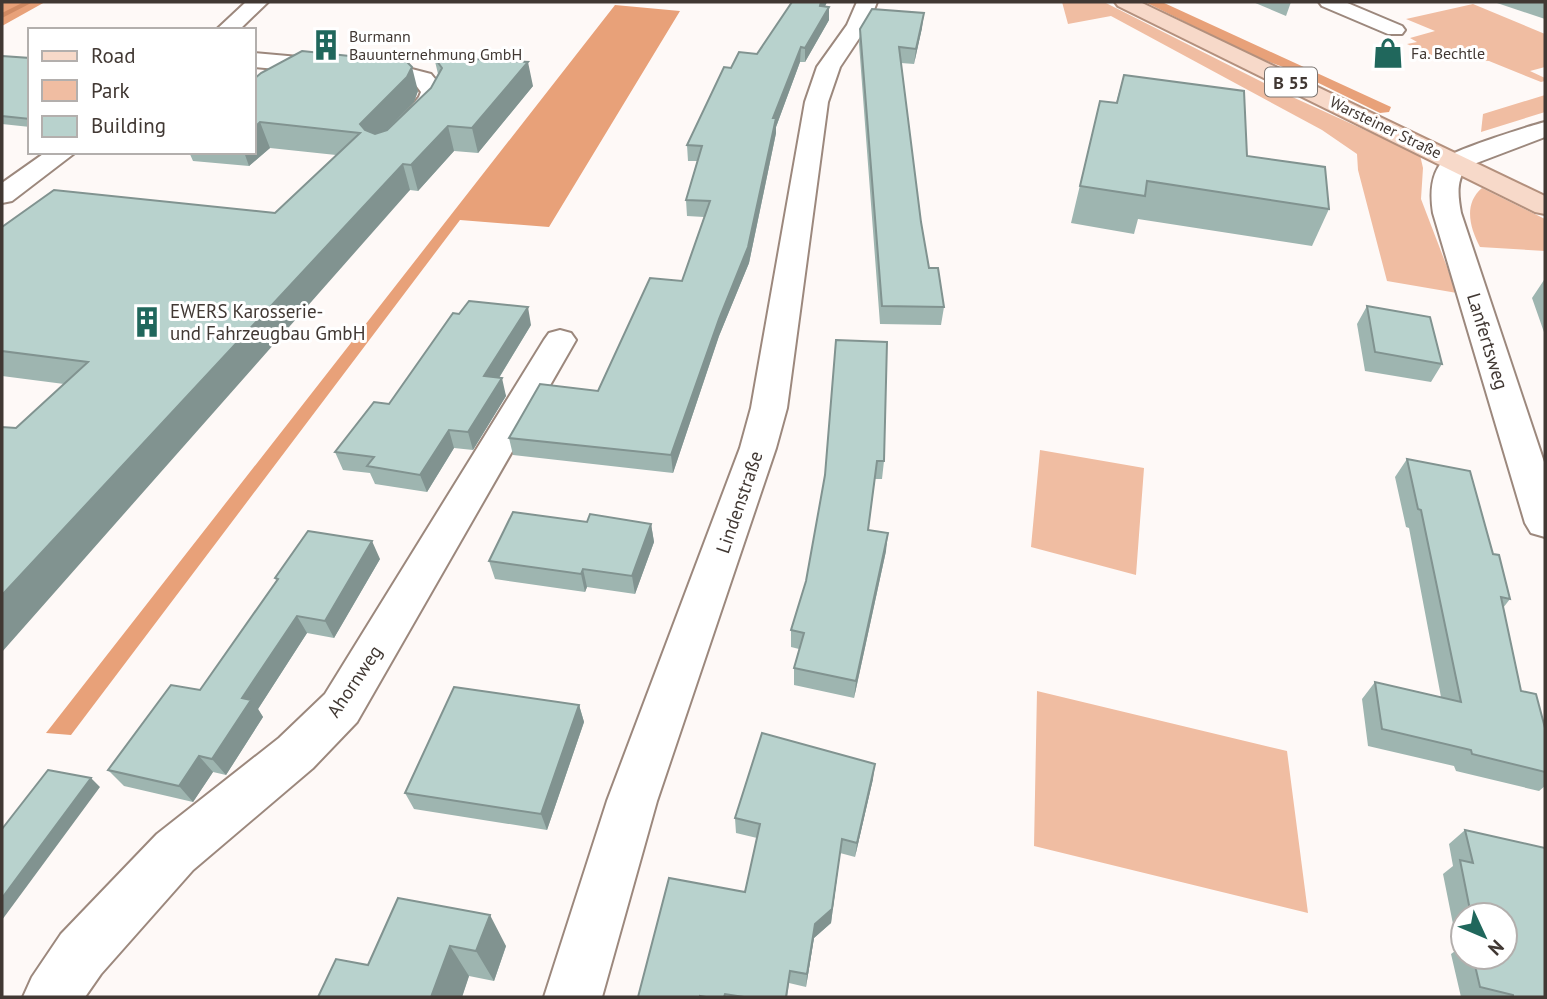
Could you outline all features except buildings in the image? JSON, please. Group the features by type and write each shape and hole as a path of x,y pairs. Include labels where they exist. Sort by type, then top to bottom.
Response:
{"main road":[{"name":"Warsteiner Straße","path":"1125,2 1457,162"},
{"name":"B 55","path":"1457,162 1545,206"}],"street":[{"path":"228,28 258,2"},
{"name":"Lindenstraße","path":"573,997 632,801 758,448 769,408 819,90 833,58 864,15 867,2"},
{"path":"1329,2 1395,30"},
{"path":"256,60 388,72 423,79 433,92 427,106 384,149"},
{"path":"1457,162 1545,129"},
{"path":"2,195 60,154"},
{"name":"Lanfertsweg","path":"1457,162 1448,172 1443,187 1447,213 1545,523"},
{"name":"Ahornweg","path":"52,997 81,954 175,852 296,753 341,708 560,340"}],"green space":[{"path":"1062,2 1104,2 1288,95 1420,155 1423,168 1421,199 1457,293 1387,281 1358,170 1357,154 1322,130 1111,16 1068,24"},
{"path":"1473,4 1545,34 1545,67 1530,71 1545,78 1545,81 1541,82 1489,61 1436,57 1407,44 1417,42 1410,38 1435,31 1406,19"},
{"path":"1545,95 1545,112 1481,132 1483,114"},
{"path":"1482,188 1545,219 1545,251 1480,247 1473,232 1470,209 1476,194"},
{"path":"1040,450 1144,468 1136,575 1031,547"},
{"path":"1037,691 1287,751 1308,913 1034,846"}],"shaded area":[{"path":"2,2 45,2 2,26"},
{"path":"1145,2 1162,2 1391,107 1389,112 1380,113 1294,71 1256,57"},
{"path":"615,5 680,11 549,227 460,220 71,735 46,733"}],"waterway":[{"path":"2,16 29,2"}],"place":[{"name":"Burmann Bauunternehmung GmbH","path":"326,45"},
{"name":"Fa. Bechtle","path":"1388,53"},
{"name":"EWERS Karosserie- und Fahrzeugbau GmbH","path":"147,322"}]}
